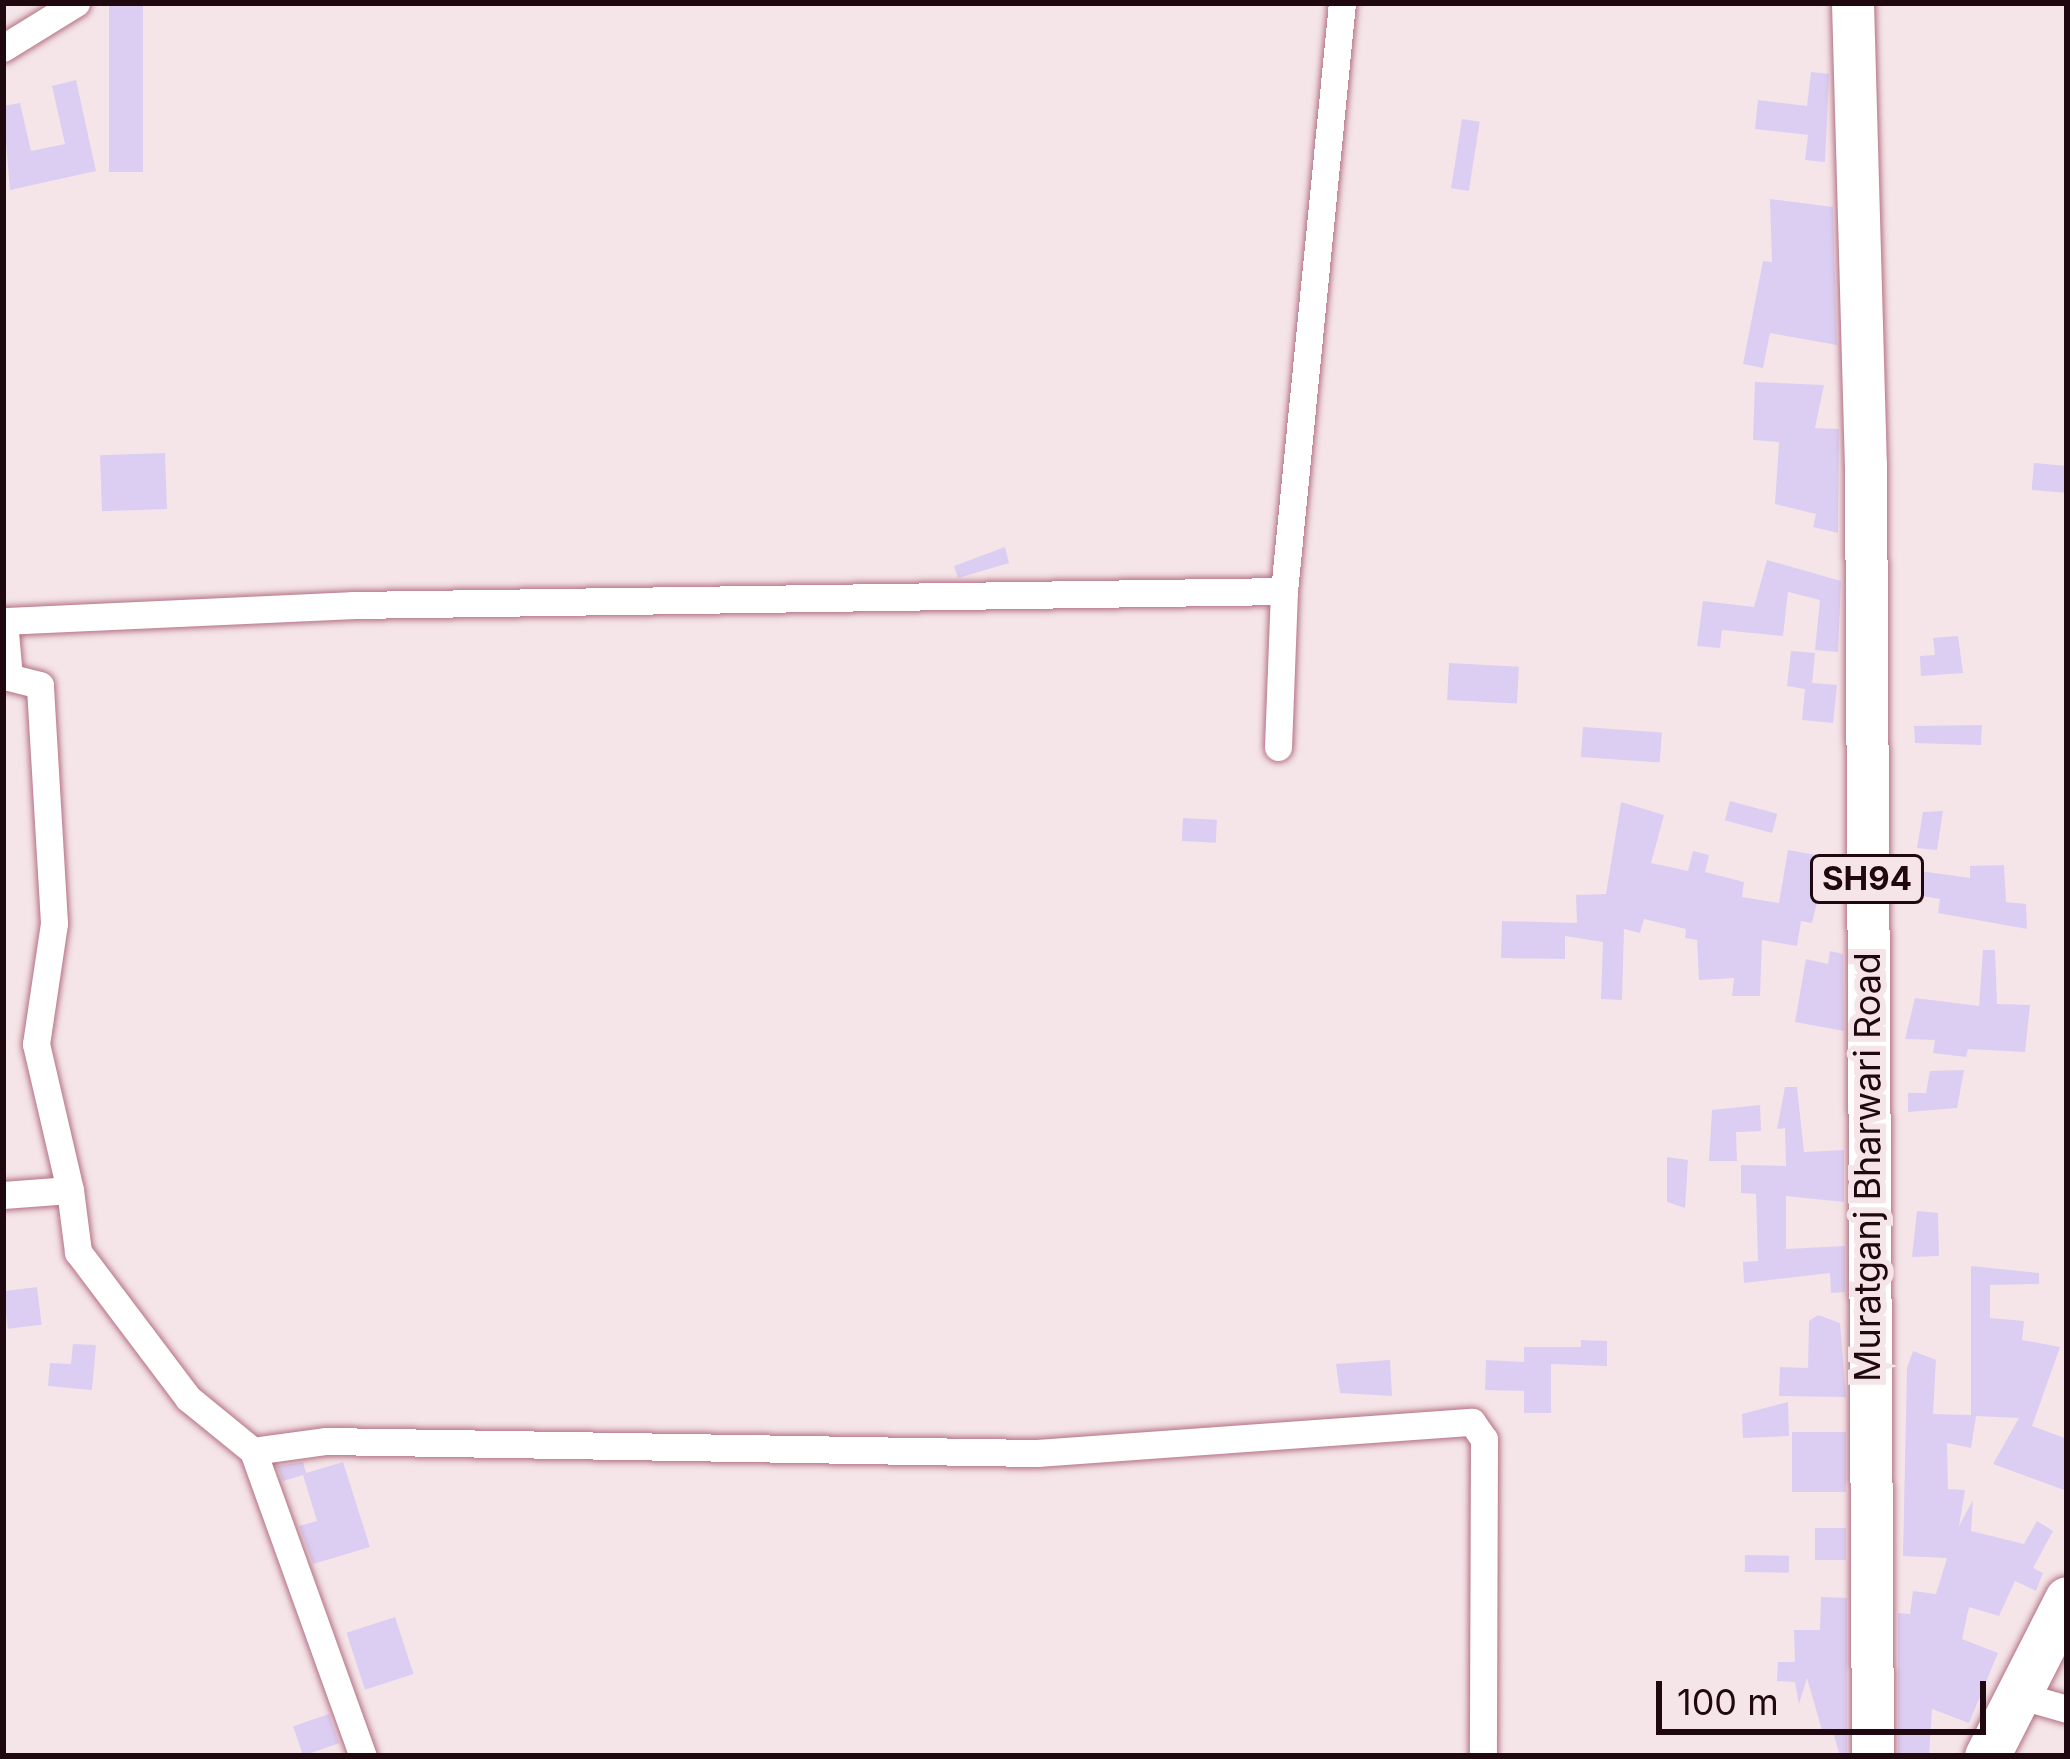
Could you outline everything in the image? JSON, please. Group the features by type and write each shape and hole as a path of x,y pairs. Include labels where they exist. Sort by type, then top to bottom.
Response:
{"highway":[{"path":"1987,1756 2043,1702 2067,1598"},
{"path":"2015,1756 2067,1657"}],"main road":[{"name":"Muratganj Bharwari Road","path":"1859,5 1867,488 1873,1756"}],"street":[{"path":"3,48 76,3"},
{"path":"1278,747 1284,591 1342,3"},
{"path":"363,1756 253,1451 188,1398 78,1252 70,1190 36,1044 54,923 40,685 10,677 4,621 353,604 1284,591"},
{"path":"3,1196 70,1190"},
{"path":"253,1451 326,1441 1036,1453 1472,1422 1484,1439 1483,1756"}],"building":[{"path":"109,3 143,3 143,172 109,172"},
{"path":"1811,72 1829,74 1825,162 1805,160 1808,135 1755,129 1758,100 1807,106"},
{"path":"76,80 96,171 10,190 3,106 20,103 31,151 65,144 52,86"},
{"path":"1462,119 1480,122 1469,191 1451,188"},
{"path":"1770,199 1833,207 1837,345 1770,333 1763,368 1743,364 1763,261 1772,262"},
{"path":"1755,382 1824,385 1815,428 1839,429 1838,533 1813,527 1816,514 1775,504 1779,442 1753,440"},
{"path":"165,453 167,509 102,511 100,455"},
{"path":"2034,463 2067,466 2065,493 2032,490"},
{"path":"1005,547 1009,563 958,578 954,566"},
{"path":"1767,560 1841,581 1838,652 1815,650 1820,600 1788,592 1783,636 1722,630 1720,648 1697,646 1703,601 1754,607"},
{"path":"1958,636 1963,673 1921,676 1920,656 1935,655 1933,638"},
{"path":"1791,651 1815,653 1812,683 1837,685 1833,723 1802,720 1805,689 1787,686"},
{"path":"1449,663 1519,667 1517,704 1447,700"},
{"path":"1982,725 1981,745 1915,743 1914,726"},
{"path":"1583,727 1662,733 1660,762 1581,757"},
{"path":"1730,801 1777,814 1772,833 1725,820"},
{"path":"1621,802 1664,815 1651,863 1688,871 1693,851 1709,855 1705,872 1744,882 1742,897 1779,903 1788,850 1828,857 1812,923 1801,921 1797,946 1762,940 1760,996 1732,996 1734,978 1699,980 1697,940 1685,938 1686,929 1644,919 1640,933 1624,929 1622,1000 1601,999 1603,942 1565,936 1565,959 1501,958 1502,921 1577,923 1576,895 1606,894"},
{"path":"1943,811 1937,850 1917,848 1923,812"},
{"path":"1183,818 1217,820 1216,843 1182,841"},
{"path":"2004,865 2006,902 2026,904 2027,929 1938,913 1940,899 1916,895 1920,871 1970,878 1970,866"},
{"path":"1983,950 1995,950 1997,1004 2030,1005 2025,1052 1968,1049 1966,1057 1933,1053 1935,1040 1905,1039 1915,998 1979,1006"},
{"path":"1830,951 1843,954 1844,1031 1795,1022 1806,959 1828,964"},
{"path":"1964,1070 1957,1108 1908,1112 1908,1093 1926,1093 1930,1071"},
{"path":"1785,1087 1797,1087 1804,1152 1844,1150 1844,1202 1786,1196 1786,1249 1845,1246 1845,1292 1831,1293 1830,1273 1744,1283 1743,1262 1758,1261 1756,1194 1741,1193 1741,1165 1786,1166 1785,1128 1777,1129"},
{"path":"1760,1105 1761,1131 1736,1132 1737,1161 1709,1161 1712,1110"},
{"path":"1667,1157 1688,1160 1685,1208 1667,1202"},
{"path":"1917,1211 1938,1213 1939,1256 1912,1257"},
{"path":"1971,1266 2039,1273 2039,1284 1990,1285 1990,1318 2024,1321 2022,1340 2060,1347 2032,1426 2067,1439 2067,1491 1993,1464 2019,1418 1976,1416 1971,1448 1947,1443 1948,1489 1965,1490 1959,1526 1973,1500 1971,1531 2024,1544 2037,1521 2053,1531 2033,1568 2043,1573 2036,1591 2015,1581 1999,1616 1969,1607 1962,1639 1998,1653 1969,1723 1932,1709 1929,1756 1898,1756 1898,1613 1910,1614 1913,1591 1936,1594 1947,1558 1903,1556 1907,1368 1913,1351 1936,1360 1933,1414 1971,1415"},
{"path":"37,1287 42,1325 8,1329 3,1291"},
{"path":"1818,1315 1840,1323 1846,1397 1779,1396 1780,1367 1808,1368 1809,1321"},
{"path":"1581,1340 1607,1341 1607,1366 1551,1364 1551,1413 1524,1413 1524,1391 1485,1390 1486,1360 1524,1362 1524,1347 1581,1347"},
{"path":"73,1344 96,1345 92,1390 48,1386 50,1363 71,1364"},
{"path":"1390,1360 1392,1396 1340,1393 1336,1364"},
{"path":"1788,1402 1789,1436 1743,1438 1742,1414"},
{"path":"1792,1432 1846,1432 1846,1492 1792,1492"},
{"path":"303,1462 306,1473 343,1462 370,1547 313,1564 299,1526 317,1521 303,1475 283,1481 277,1466"},
{"path":"1815,1528 1846,1528 1846,1560 1815,1560"},
{"path":"1745,1555 1789,1556 1789,1573 1745,1572"},
{"path":"1821,1597 1847,1598 1847,1756 1840,1756 1833,1732 1823,1734 1807,1678 1799,1704 1795,1682 1777,1681 1778,1662 1795,1662 1794,1630 1820,1630"},
{"path":"395,1617 414,1674 365,1690 346,1633"},
{"path":"329,1714 339,1743 303,1756 293,1726"}]}
